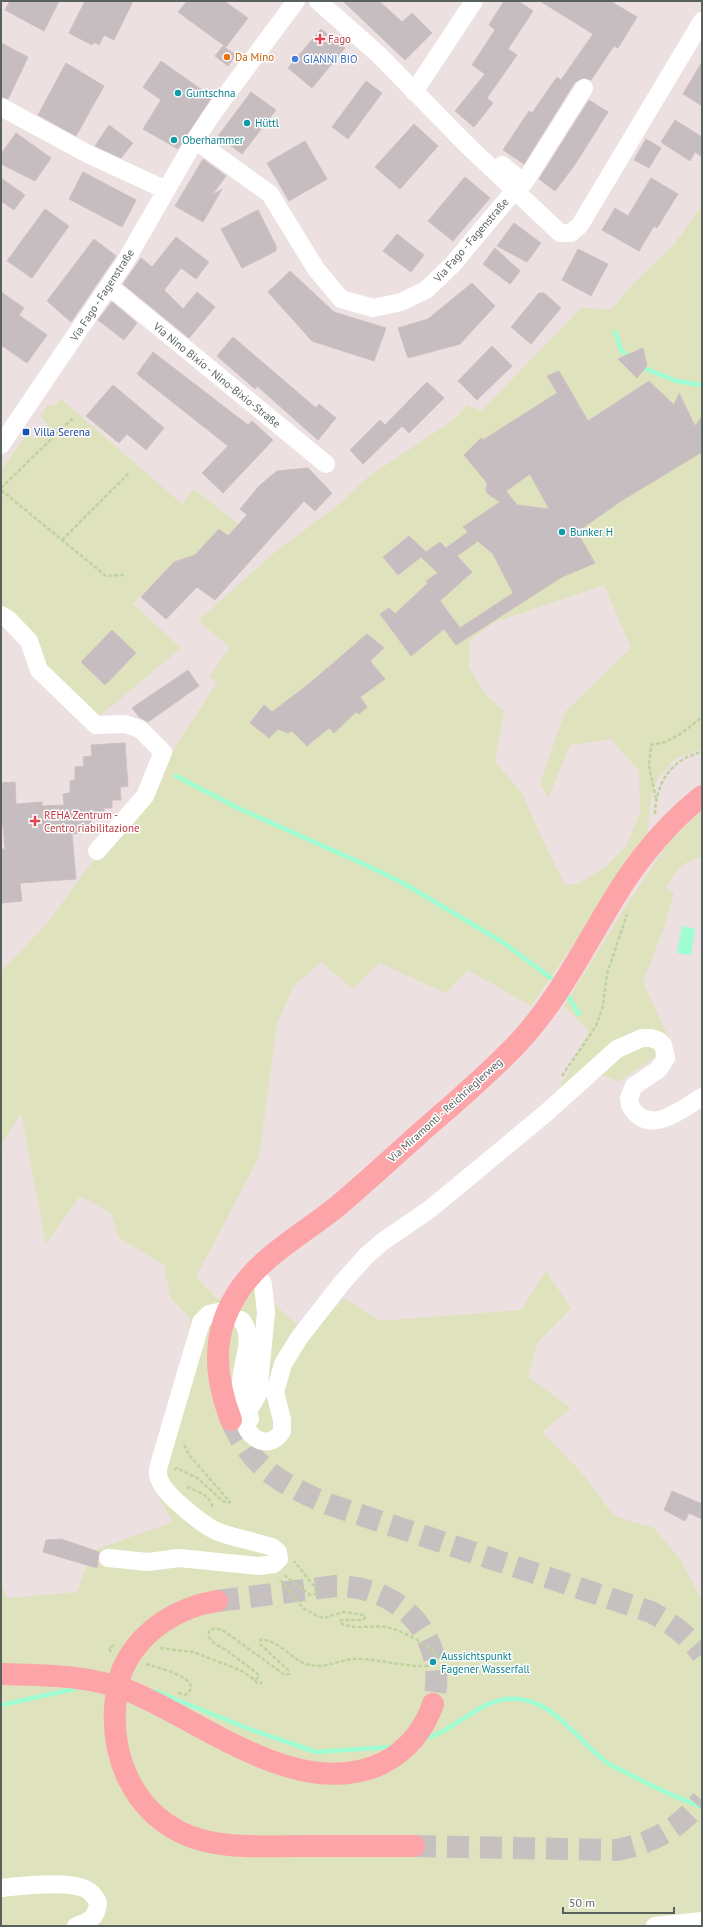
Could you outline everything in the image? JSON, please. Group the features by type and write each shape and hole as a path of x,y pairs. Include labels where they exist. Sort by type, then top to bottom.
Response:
{"main road":[{"name":"Via Miramonti - Reichrieglerweg","path":"231,1420 219,1382 217,1363 219,1345 231,1305 245,1282 270,1257 343,1200 467,1092 519,1042 540,1018 568,979 625,881 666,832 702,796"},
{"path":"217,1601 191,1607 157,1626 134,1650 121,1674 116,1694 115,1726 118,1747 128,1781 149,1810 169,1826 208,1842 244,1846 414,1846"},
{"path":"1,1674 65,1676 91,1680 132,1692 249,1752 293,1768 327,1773 363,1770 391,1759 404,1750 424,1726 433,1704"}],"street":[{"name":"Via Fago - Fagenstraße","path":"1,445 125,262 195,140 215,110 296,1"},
{"path":"318,1 379,55 467,145 560,234 570,233 580,225 702,21"},
{"path":"414,92 474,1"},
{"path":"467,145 489,154 524,183 584,88"},
{"path":"1,108 88,154 166,190"},
{"name":"Via Fago - Fagenstraße","path":"195,140 270,194 316,269 341,299 373,308 401,302 426,290 453,264 514,191"},
{"name":"Via Nino Bixio - Nino-Bixio-Straße","path":"109,286 326,464"},
{"path":"1,615 8,619 29,641 39,670 96,725 125,724 140,729 163,752 145,796 97,851"},
{"path":"255,1273 263,1284 266,1299 258,1394 250,1408 245,1424 254,1438 264,1442 269,1442 279,1436 283,1426 275,1392 283,1364 299,1338 353,1270 382,1242 430,1208 546,1113 613,1053 624,1045 642,1038 658,1040 663,1045 666,1058 663,1064 653,1074 634,1086 631,1091 630,1105 638,1116 643,1119 660,1120 702,1097"},
{"path":"108,1558 148,1562 179,1558 259,1566 274,1564 279,1559 278,1552 272,1548 223,1534 202,1522 169,1494 159,1478 158,1465 201,1322 209,1314 218,1312"},
{"path":"241,1320 248,1332 242,1376 243,1398 254,1428 261,1434 265,1434 272,1430 275,1421 274,1416 258,1394"},
{"path":"1,1888 34,1885 70,1885 88,1890 98,1903 98,1910 87,1923 76,1926"},
{"path":"655,1926 702,1921"}],"path":[{"path":"73,418 1,489 106,576 124,575"},
{"path":"62,540 128,473"},
{"path":"702,717 682,734 666,742 651,745 649,766 656,799 663,778 669,770 680,761 702,752"},
{"path":"557,1082 596,1026 603,1006 607,974 621,936"},
{"path":"171,1472 177,1468 188,1472 223,1501 227,1503 230,1502 189,1455 182,1435"},
{"path":"180,1487 196,1490 209,1499 213,1509 209,1510"},
{"path":"283,1574 310,1595 317,1594 314,1586 293,1560"},
{"path":"255,1680 259,1677 257,1673 214,1643 209,1637 209,1631 215,1628 224,1632 286,1675 289,1674 289,1671 260,1644 260,1640 269,1642 304,1664 315,1666 327,1666 354,1659 425,1666 434,1664 436,1660 436,1655 430,1647 392,1628 384,1626 353,1626 340,1623 341,1620 365,1620 364,1615 344,1612 324,1618 309,1612 303,1608 277,1575"},
{"path":"112,1653 109,1648 112,1645 119,1644"},
{"path":"153,1647 193,1652 240,1670 257,1682 262,1683"},
{"path":"144,1664 183,1676 189,1682 190,1689 185,1695"}],"shaded area":[{"path":"702,206 702,749 676,758 656,781 651,799 647,838 531,1006 468,970 446,993 379,963 353,989 321,962 293,987 277,1024 259,1157 196,1277 218,1299 254,1286 310,1336 344,1298 380,1321 521,1310 546,1271 571,1308 537,1343 528,1377 571,1408 542,1432 582,1473 614,1516 654,1528 681,1560 702,1601 702,1926 1,1926 1,1582 7,1598 77,1592 92,1551 173,1522 150,1484 191,1319 170,1297 164,1265 119,1238 111,1213 80,1196 46,1244 21,1113 1,1146 1,972 49,921 89,866 152,795 175,747 217,682 209,677 230,647 198,621 275,552 337,506 368,477 452,421 468,405 481,411 581,308 611,309 638,279 672,247","holes":["604,585 631,648 565,712 540,783 548,799 570,745 611,739 639,771 640,812 626,847 605,867 578,884 565,885 522,793 495,762 504,711 486,695 469,667 470,640 493,623"]},
{"path":"61,399 182,504 194,489 238,524 228,536 219,529 195,555 174,562 133,604 181,648 96,719 48,673 33,632 1,607 1,470 28,433 34,439 48,424 40,416 48,405 54,406"},
{"path":"701,811 702,858 689,861 684,864 676,873 666,889 674,893 664,928 643,982 672,1045 619,1082 595,1072 556,1095 589,1031 564,1006 629,901 670,841"},
{"path":"682,926 695,929 691,955 677,953"}],"building":[{"path":"10,1 59,1 44,31 5,10"},
{"path":"85,1 133,1 114,40 104,35 99,45 94,42 92,45 69,33"},
{"path":"187,1 224,1 248,18 226,47 178,12"},
{"path":"343,1 379,1 402,22 412,13 432,33 405,60"},
{"path":"504,1 518,1 533,11 508,49 517,55 487,98 493,103 474,127 455,111 485,74 472,65 495,30 489,25"},
{"path":"540,1 610,1 637,17 618,48 614,46 591,80 584,78 575,82 524,164 503,150 529,111 532,113 557,77 561,80 593,34"},
{"path":"321,29 345,48 312,88 288,68"},
{"path":"1,43 28,57 8,99 1,97"},
{"path":"223,46 236,55 228,66 215,56"},
{"path":"161,61 212,97 178,149 143,129 161,100 143,87"},
{"path":"702,62 702,106 683,94"},
{"path":"66,63 104,86 76,136 38,115"},
{"path":"366,81 382,93 348,139 332,127"},
{"name":"Hüttl","path":"251,92 276,110 242,154 218,136"},
{"path":"589,100 608,112 574,166 555,191 539,179"},
{"path":"675,120 702,137 702,157 695,152 690,161 661,142"},
{"path":"414,124 438,146 400,189 375,167"},
{"path":"109,125 133,143 121,158 95,146"},
{"path":"16,133 51,158 35,181 1,164 1,154"},
{"path":"646,139 661,148 649,168 634,160"},
{"path":"305,141 327,179 289,201 267,163"},
{"path":"203,159 226,176 212,195 222,189 203,222 175,206"},
{"path":"83,172 136,200 122,227 69,199"},
{"path":"465,177 490,198 453,241 428,221"},
{"path":"1,178 25,195 14,210 1,201"},
{"path":"651,178 678,194 657,228 654,226 639,251 602,230 615,208 628,216"},
{"path":"45,209 69,226 32,278 7,261"},
{"path":"258,210 276,246 276,251 242,268 221,229"},
{"path":"514,223 541,243 527,262 497,246"},
{"path":"397,234 424,255 411,272 383,251"},
{"path":"176,237 209,262 196,279 181,268 164,290 183,309 197,292 215,307 189,338 123,284 141,258 152,267"},
{"path":"94,239 116,256 71,322 47,301"},
{"path":"495,248 520,271 510,284 483,264"},
{"path":"578,249 608,264 591,296 562,280"},
{"path":"290,271 334,312 386,328 374,361 312,341 268,292"},
{"path":"472,283 495,306 460,344 408,358 398,328 428,319"},
{"path":"1,292 24,308 19,315 47,335 27,363 1,345"},
{"path":"539,293 544,293 561,308 531,344 511,327"},
{"path":"112,302 137,323 124,340 98,320"},
{"path":"233,337 316,408 319,404 336,418 318,440 257,386 255,389 217,356"},
{"path":"492,346 512,366 477,400 458,381"},
{"path":"643,348 647,366 637,378 618,359"},
{"path":"153,352 248,425 252,421 273,440 223,493 202,473 228,446 137,374"},
{"path":"559,371 588,421 649,381 674,405 679,393 695,426 702,416 702,452 621,501 577,532 595,563 562,577 456,645 444,629 411,656 380,614 389,608 395,614 428,583 426,581 438,573 421,557 398,575 383,557 409,536 426,552 440,542 446,548 468,532 463,527 500,502 488,494 486,490 487,483 464,455 481,438 483,440 557,393 547,376","holes":["530,474 549,509 517,505 506,491","478,541 493,554 513,593 460,628 440,601 472,572 457,556"]},
{"path":"427,382 444,398 409,433 402,426 363,464 350,450 380,420 385,425"},
{"path":"113,385 164,428 146,450 127,434 119,443 86,416"},
{"path":"308,468 332,493 315,511 304,501 215,600 197,587 166,619 141,597 174,562 195,555 219,529 228,536 247,515 240,509 259,486 277,471"},
{"path":"112,630 136,653 105,685 81,662"},
{"path":"367,634 384,648 370,661 385,679 360,697 367,707 359,714 356,712 334,733 329,728 307,746 292,731 288,733 278,729 269,738 250,723 264,705 272,712 310,683"},
{"path":"188,670 199,686 148,722 139,717 132,708"},
{"path":"125,743 128,786 120,787 121,800 112,800 112,808 104,808 104,817 91,818 91,825 80,826 81,833 72,834 76,879 20,883 22,901 1,903 1,849 5,849 3,826 1,826 1,783 15,782 16,804 42,802 42,806 64,805 63,794 70,793 70,781 75,780 75,767 84,766 83,757 92,756 91,745"},
{"path":"672,1491 702,1504 702,1519 689,1513 685,1521 664,1510"},
{"path":"61,1539 99,1552 97,1568 43,1552 46,1540"}],"waterway":[{"path":"615,332 621,349 630,360"},
{"path":"639,366 676,381 702,385"},
{"path":"176,776 240,809 403,883 504,943 551,978"},
{"path":"569,998 579,1014"},
{"path":"1,1705 74,1689"},
{"path":"155,1691 249,1729 316,1752 390,1747"},
{"path":"423,1739 445,1730 484,1706 507,1699 523,1699 537,1704 561,1720 606,1762 664,1792 702,1807"}],"tunnel":[{"path":"231,1420 239,1437 259,1463 270,1473 296,1489 328,1504 651,1612 679,1630 702,1654"},
{"path":"217,1601 336,1586 360,1588 381,1595 400,1606 415,1620 427,1638 434,1658 436,1680 433,1704"},
{"path":"414,1846 617,1850 654,1839 674,1827 702,1800"}],"place":[{"name":"Fago","path":"320,39"},
{"name":"Da Mino","path":"227,57"},
{"name":"GIANNI BIO","path":"295,59"},
{"name":"Guntschna","path":"178,93"},
{"name":"Hüttl","path":"247,123"},
{"name":"Oberhammer","path":"174,140"},
{"name":"Villa Serena","path":"26,432"},
{"name":"Bunker H","path":"562,532"},
{"name":"REHA Zentrum - Centro riabilitazione","path":"35,821"},
{"name":"Aussichtspunkt Fagener Wasserfall","path":"433,1662"}]}
